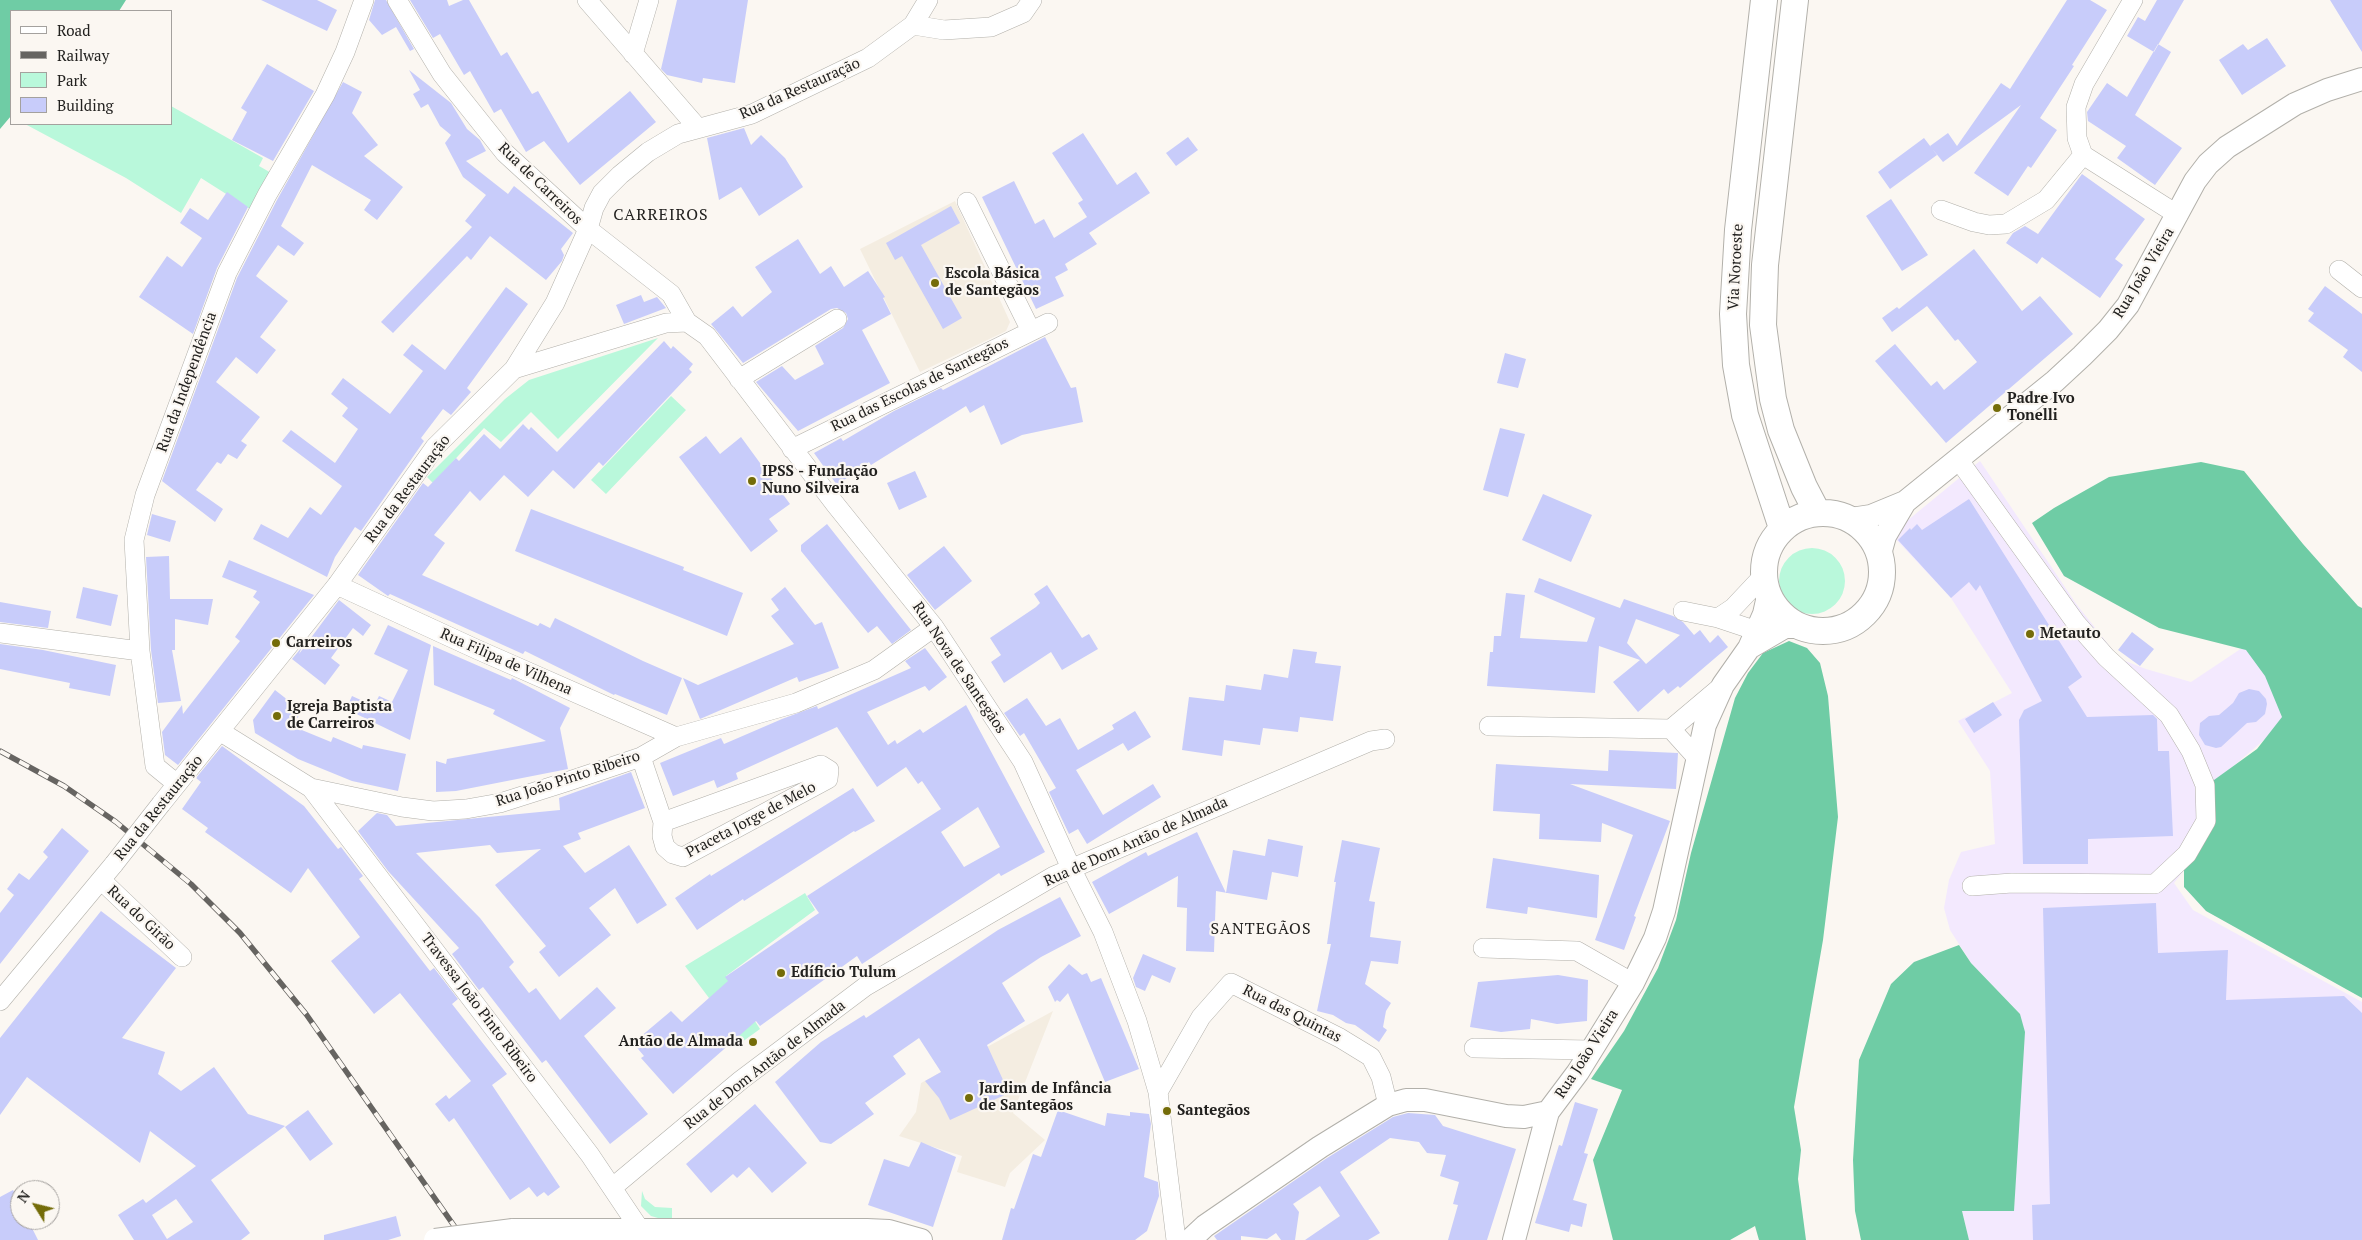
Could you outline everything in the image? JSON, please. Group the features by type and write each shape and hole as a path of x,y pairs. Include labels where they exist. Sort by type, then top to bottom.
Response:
{"main road":[{"name":"Via Noroeste","path":"1764,0 1738,230 1733,314 1736,365 1745,415 1782,528"},
{"name":"Via Noroeste","path":"1795,0 1765,265 1763,325 1773,399 1781,430 1804,488 1818,512"},
{"path":"1818,512 1837,513 1851,519 1870,534 1880,554 1883,570 1880,590 1871,608 1856,621 1838,630 1818,631 1799,627 1782,616 1766,586 1764,562 1770,543 1782,528 1798,517 1818,512"}],"street":[{"name":"Rua da Independência","path":"177,784 155,766 140,651 134,540 145,495 227,273 267,195 325,95 345,52 364,0"},
{"name":"Rua de Carreiros","path":"397,0 442,74 505,153 588,229 671,294 687,322"},
{"path":"587,0 697,127"},
{"path":"633,54 649,0"},
{"name":"Rua da Restauração","path":"0,1001 221,732 337,585 435,447 514,369 555,303 602,193 648,152 678,134 697,127 752,114 868,58 913,24 928,0"},
{"path":"913,24 944,30 991,27 1023,13 1032,0"},
{"path":"2133,0 2084,84 2076,106 2077,138 2083,155 2178,215"},
{"name":"Rua João Vieira","path":"1851,519 1872,516 1905,502 2055,381 2108,330 2128,305 2195,181 2208,164 2227,146 2295,104 2327,90 2362,80"},
{"path":"1941,210 1974,222 1989,225 2006,224 2046,200 2083,155"},
{"path":"967,202 1030,331"},
{"path":"2339,270 2362,288"},
{"path":"739,379 837,319"},
{"path":"514,369 666,323 687,322"},
{"name":"Rua Nova de Santegãos","path":"687,322 707,336 792,449 934,626 1023,762 1071,868 1103,932 1137,1021 1158,1092 1176,1240"},
{"name":"Rua das Escolas de Santegãos","path":"792,449 1048,323"},
{"path":"1958,459 2076,623 2106,657 2169,715 2192,752 2205,785 2206,821 2187,854 2155,884 2012,882 1972,886"},
{"name":"Rua João Vieira","path":"1880,554 1888,528 1905,502"},
{"name":"Rua Filipa de Vilhena","path":"337,585 476,649 676,737"},
{"path":"1718,618 1766,586"},
{"name":"Rua João Vieira","path":"1190,1240 1204,1226 1388,1105 1406,1100 1425,1100 1506,1116 1524,1117 1548,1112 1564,1094 1633,983 1655,938 1664,910 1705,725 1723,685 1753,640 1764,614 1766,586"},
{"path":"1683,611 1718,618 1753,640"},
{"name":"Rua João Pinto Ribeiro","path":"221,732 311,788 410,808 433,811 466,809 500,803 641,757 676,737 796,702 874,670 934,626"},
{"name":"Rua João Vieira","path":"1753,640 1785,627 1799,627"},
{"path":"0,633 140,651"},
{"path":"1489,726 1671,729 1723,685"},
{"path":"1671,729 1698,759"},
{"name":"Rua de Dom Antão de Almada","path":"613,1186 741,1080 866,986 1071,868 1371,741 1385,739"},
{"name":"Praceta Jorge de Melo","path":"641,757 663,822 662,836 666,846 673,854 683,857 828,778 829,770 820,765 663,822"},
{"name":"Travessa João Pinto Ribeiro","path":"311,788 613,1186 641,1231"},
{"name":"Rua do Girão","path":"101,880 182,957"},
{"path":"1483,948 1577,951 1633,983"},
{"name":"Rua das Quintas","path":"1158,1092 1201,1017 1231,983 1340,1038 1371,1057 1381,1077 1388,1105"},
{"path":"1474,1048 1591,1050"},
{"path":"1514,1240 1548,1112"},
{"path":"435,1240 513,1230 867,1230 889,1231 921,1240"}],"shaded area":[{"name":"Escola Básica de Santegãos","path":"955,201 1010,322 1006,331 920,372 860,249"},
{"path":"1980,461 2077,605 2120,659 2146,669 2191,682 2248,644 2298,711 2217,780 2198,853 2174,883 2193,910 2362,1002 2362,1240 1969,1240 1962,1211 2014,1211 2020,1014 1971,963 1950,930 1944,908 1949,880 1961,852 1995,844 1990,771 1958,721 2012,693 1951,598 1891,534"},
{"name":"Jardim de Infância de Santegãos","path":"1053,1011 1013,1113 1045,1140 1010,1173 1005,1187 957,1172 962,1156 899,1136 916,1112 921,1083"}],"green space":[{"path":"0,0 126,0 120,10 10,10 10,117 0,129"},
{"path":"172,107 263,158 259,166 273,174 253,211 201,178 181,213 126,178 27,125 172,125"},
{"path":"658,338 558,439 531,412 501,442 484,428 433,483 427,477 505,399 529,380"},
{"path":"671,396 686,410 606,494 591,480"},
{"path":"2201,462 2244,471 2303,544 2358,606 2362,608 2362,998 2206,911 2184,887 2184,846 2200,824 2196,793 2257,749 2282,717 2265,676 2246,650 2159,628 2064,576 2032,523 2054,508 2109,477"},
{"path":"1806,548 1818,548 1830,553 1840,563 1845,575 1843,594 1830,609 1818,614 1806,614 1794,609 1784,599 1779,587 1779,575 1784,563 1794,553"},
{"path":"1789,641 1807,648 1820,663 1828,696 1838,817 1823,940 1794,1107 1801,1150 1798,1179 1806,1240 1759,1240 1755,1226 1730,1240 1613,1240 1593,1160 1622,1090 1591,1079 1624,1031 1658,968 1676,920 1691,853 1735,698 1748,673 1763,653"},
{"path":"805,893 815,910 726,976 760,1029 742,1042 685,966"},
{"path":"1959,945 1971,963 2020,1014 2025,1032 2014,1211 1962,1211 1969,1240 1861,1240 1855,1211 1853,1160 1859,1060 1891,984 1914,962"},
{"path":"642,1191 645,1199 655,1207 672,1208 672,1222 651,1216 641,1206"}],"building":[{"path":"261,0 317,0 337,10 327,31"},
{"path":"375,0 386,0 414,49 410,51 396,27 382,35 369,20"},
{"path":"410,0 447,0 449,6 463,0 469,0 501,56 507,52 532,94 538,91 568,143 630,91 656,122 580,185 544,141 526,152 501,109 494,113 470,71 464,75 440,34 433,38"},
{"path":"677,0 748,0 735,83 703,78 702,83 667,75 661,69"},
{"path":"2067,0 2090,0 2107,10 2040,118 2057,130 2031,168 2028,166 2008,196 1974,173 2021,105 1943,162 1930,146 1948,133 1957,146 2001,83 2010,89"},
{"path":"2157,0 2184,0 2154,52 2127,36 2138,17 2145,21"},
{"path":"2330,0 2362,0 2362,52"},
{"path":"2267,38 2286,66 2242,95 2219,60 2243,44 2248,50"},
{"path":"2158,44 2171,52 2135,115 2182,148 2155,185 2117,158 2126,146 2088,121 2087,112 2107,83 2127,97"},
{"path":"267,64 314,91 273,161 232,140 247,112 241,108"},
{"path":"409,70 451,103 467,129 480,140 486,151 466,161 508,194 514,186 573,233 561,249 564,255 562,261 546,280 490,236 471,260 467,256 393,333 381,322 472,227 465,221 486,195 463,177 445,143 451,135 440,126 428,104 421,108 413,94 420,90"},
{"path":"343,82 362,92 352,113 378,145 364,156 403,187 377,220 364,210 371,200 312,165 281,226 304,243 294,256 278,245 256,276 288,301 260,337 276,350 257,374 236,357 216,382 260,417 241,441 247,445 237,459 228,454 221,464 217,462 196,490 223,509 215,522 162,481 237,278 277,200"},
{"path":"744,128 751,145 761,135 785,158 803,187 759,216 741,187 719,200 707,138"},
{"path":"1083,133 1117,185 1136,172 1150,193 1089,233 1097,244 1065,264 1068,270 1055,277 1064,296 1036,309 982,197 1014,181 1035,224 1044,219 1054,238 1087,217 1078,203 1083,200 1052,153"},
{"path":"1188,137 1198,150 1176,166 1166,153"},
{"path":"1924,138 1937,155 1890,189 1878,172"},
{"path":"2082,174 2145,219 2115,259 2123,265 2100,298 2042,257 2037,264 2006,243 2013,233 2025,226 2038,234"},
{"path":"227,192 248,207 217,268 193,334 139,297 167,256 182,267 202,238 180,223 190,208 208,220"},
{"path":"1891,199 1928,255 1902,271 1866,216"},
{"path":"951,206 960,223 921,245 962,318 943,329 902,256 895,260 886,243"},
{"path":"798,239 820,274 831,266 844,287 868,271 885,297 883,298 891,314 862,330 890,383 798,431 756,382 782,366 795,380 824,364 815,346 843,328 848,319 846,313 837,308 831,309 743,363 711,324 733,306 742,317 772,292 755,267"},
{"path":"1974,249 2022,311 2040,296 2073,334 1946,443 1875,361 1895,344 1931,386 1937,381 1944,390 1977,362 1958,339 1955,341 1927,306 1892,332 1882,318 1897,307 1899,309"},
{"path":"2325,286 2362,314 2362,372 2343,357 2348,350 2308,321 2314,313 2308,309"},
{"path":"506,287 528,304 467,388 471,392 451,415 443,409 421,438 424,441 361,531 355,527 335,557 327,577 253,539 261,524 288,538 310,507 321,515 342,486 282,441 291,430 335,463 358,429 342,416 348,408 331,394 343,378 390,414 423,371 403,355 412,344 445,370"},
{"path":"641,295 644,302 657,297 666,308 624,324 616,305"},
{"path":"1045,337 1071,388 1076,387 1083,422 1022,435 1001,445 984,405 970,413 966,406 871,465 869,462 837,485 814,453 841,438 843,441 894,411 941,388 943,390"},
{"path":"664,341 671,349 673,346 693,364 689,369 692,372 603,466 599,462 574,489 553,470 528,497 504,475 480,501 470,491 434,535 445,543 422,575 538,626 540,623 550,628 555,618 682,678 667,715 614,695 525,651 523,654 390,594 388,596 358,575 423,483 428,487 456,458 459,461 484,434 500,449 523,424 529,430 531,427 557,452"},
{"path":"1505,353 1526,359 1518,388 1497,383"},
{"path":"1500,428 1525,434 1508,497 1483,490"},
{"path":"706,436 720,454 741,437 790,504 769,519 778,531 751,552 679,457"},
{"path":"915,471 927,497 899,510 887,483"},
{"path":"1543,494 1592,515 1571,562 1522,540"},
{"path":"1969,499 2082,677 2068,687 2087,717 2153,715 2157,719 2158,751 2169,751 2173,836 2088,839 2088,864 2023,864 2019,720 2024,710 2042,701 1980,585 1976,591 1969,582 1951,598 1898,540 1910,528 1911,530 1917,524 1922,530"},
{"path":"531,509 684,567 683,570 743,593 727,636 515,551"},
{"path":"152,514 176,521 170,542 147,535"},
{"path":"827,524 911,630 892,644 877,626 868,633 801,551 801,545"},
{"path":"944,546 972,581 935,610 907,575"},
{"path":"169,556 170,599 213,599 208,625 175,619 175,650 172,650 181,701 158,703 151,650 146,557"},
{"path":"229,560 314,595 178,765 165,755 162,732 182,705 183,714 240,641 235,637 260,602 253,597 257,591 222,577"},
{"path":"1539,578 1620,608 1624,599 1673,616 1683,622 1694,635 1700,630 1710,643 1718,635 1728,647 1680,688 1678,686 1668,694 1664,689 1638,712 1613,682 1640,660 1599,646 1595,693 1487,686 1490,652 1493,652 1494,636 1501,636 1506,593 1525,595 1520,638 1587,642 1595,618 1534,592","holes":["1636,619 1680,635 1646,664 1627,643"]},
{"path":"1047,585 1082,638 1089,634 1098,649 1062,670 1051,652 1004,683 991,662 1001,655 990,638 1036,607 1040,603 1034,594"},
{"path":"83,587 118,595 111,626 76,618"},
{"path":"785,587 815,625 822,622 839,668 799,682 797,677 700,719 683,678 698,685 794,644 771,616 779,610 771,599"},
{"path":"339,600 371,625 363,636 353,628 331,658 340,665 325,685 292,659 302,647 299,654"},
{"path":"0,602 51,611 48,628 0,622"},
{"path":"388,625 431,645 410,740 346,709 352,696 374,706 379,696 392,702 408,670 374,654"},
{"path":"2132,632 2154,649 2140,666 2118,650"},
{"path":"0,644 43,650 116,665 110,696 69,688 70,683 0,669"},
{"path":"433,646 511,680 512,678 570,708 560,728 568,769 456,791 436,792 436,761 446,764 447,759 546,741 493,714 495,710 434,685"},
{"path":"925,648 947,677 929,691 925,686 867,712 888,745 895,740 897,744 920,729 923,733 966,705 1045,852 1001,876 999,873 862,964 857,956 760,1026 756,1021 673,1094 641,1058 644,1056 633,1043 671,1011 682,1022 728,981 725,977 819,913 807,896 941,809 922,781 918,784 906,767 877,787 837,727 736,773 738,779 717,788 714,780 673,796 660,763 721,738 724,744 782,719 817,706 818,709 911,668 905,661","holes":["978,807 1000,847 964,867 941,832"]},
{"path":"1293,649 1317,652 1315,663 1341,666 1333,721 1300,717 1298,732 1263,728 1260,745 1224,740 1222,756 1182,750 1189,697 1224,701 1226,685 1261,690 1264,674 1288,678"},
{"path":"2249,689 2259,691 2266,699 2265,714 2256,722 2247,723 2221,747 2216,748 2205,745 2199,735 2200,723 2209,716 2219,715 2233,703 2239,693"},
{"path":"275,690 302,711 292,726 331,742 333,737 362,749 363,745 406,754 398,791 352,781 298,759 255,733 253,720"},
{"path":"1027,698 1046,726 1060,718 1078,750 1114,729 1112,725 1135,711 1151,737 1128,751 1123,743 1076,770 1103,815 1153,784 1161,797 1087,844 1078,829 1069,834 1049,792 1056,788 1024,733 1020,736 1004,713"},
{"path":"1993,702 2002,715 1974,733 1965,719"},
{"path":"222,746 304,806 338,849 341,847 363,876 359,879 430,971 434,968 458,999 452,1004 507,1074 492,1085 560,1187 548,1196 544,1192 537,1197 529,1187 510,1200 454,1118 449,1122 435,1104 446,1095 449,1099 471,1081 400,993 374,1014 331,961 360,937 308,868 291,893 205,832 208,828 182,809 201,782 196,778"},
{"path":"1609,750 1678,753 1676,789 1570,784 1670,821 1634,916 1636,917 1624,950 1595,940 1633,835 1602,823 1601,842 1539,839 1540,814 1493,811 1496,764 1608,771"},
{"path":"631,772 645,808 578,833 581,839 563,846 585,873 629,845 667,905 637,924 615,888 589,908 611,935 559,977 539,952 546,946 495,885 541,849 497,853 490,845 416,853 480,918 514,962 509,967 529,993 536,988 560,1020 597,987 616,1008 584,1036 648,1114 610,1144 546,1060 542,1063 483,987 479,990 452,954 459,948 388,871 358,831 377,813 387,815 396,826 560,810 559,798"},
{"path":"853,788 875,821 854,831 744,901 743,899 697,930 675,898 710,874 711,876"},
{"path":"62,828 89,851 0,964 0,913 14,895 7,889 19,873 29,880 48,857 43,852"},
{"path":"1197,832 1226,893 1216,891 1214,952 1186,951 1187,908 1177,907 1178,876 1109,914 1092,882 1146,852 1148,856"},
{"path":"1268,839 1303,846 1298,877 1272,872 1267,900 1226,893 1233,850 1265,856"},
{"path":"1342,840 1380,848 1369,901 1375,902 1370,937 1401,941 1398,964 1371,961 1365,984 1391,1003 1386,1011 1383,1027 1387,1030 1379,1042 1355,1025 1346,1023 1333,1015 1317,1011 1331,944 1327,944 1336,882 1334,882"},
{"path":"1493,858 1599,875 1597,918 1528,907 1527,914 1486,908"},
{"path":"1060,897 1081,936 1041,957 1002,983 1025,1021 987,1045 1009,1093 950,1120 939,1098 925,1081 941,1072 919,1038 893,1056 906,1074 865,1103 874,1114 831,1144 820,1142 775,1082 821,1042 864,1015 866,1018 998,930"},
{"path":"2156,903 2158,953 2228,950 2226,1000 2344,996 2362,1013 2362,1240 2033,1240 2032,1205 2050,1204 2043,908"},
{"path":"101,911 176,968 122,1038 165,1052 158,1074 181,1091 214,1067 248,1114 285,1126 211,1180 250,1233 241,1240 134,1240 118,1215 143,1199 146,1203 196,1166 150,1131 140,1163 27,1077 0,1115 0,1038","holes":["176,1199 193,1222 167,1239 152,1215"]},
{"path":"1143,954 1176,968 1170,983 1152,975 1145,991 1136,987 1133,978"},
{"path":"1069,964 1082,975 1087,973 1091,982 1101,978 1139,1069 1105,1082 1068,993 1060,1002 1057,1000 1055,1002 1048,987"},
{"path":"1558,975 1588,980 1587,1021 1557,1024 1531,1019 1530,1029 1501,1032 1470,1027 1478,982"},
{"path":"1575,1102 1598,1109 1584,1153 1588,1154 1573,1200 1587,1204 1582,1227 1571,1224 1569,1232 1535,1223 1559,1145 1562,1146"},
{"path":"755,1104 807,1163 772,1193 749,1167 737,1178 733,1174 711,1193 686,1164"},
{"path":"308,1110 333,1144 310,1161 285,1127"},
{"path":"1058,1110 1105,1126 1107,1113 1130,1116 1130,1112 1149,1114 1151,1124 1144,1177 1158,1182 1159,1196 1147,1231 1135,1240 1002,1240 1011,1208 1014,1209 1033,1154 1041,1157"},
{"path":"1408,1113 1435,1115 1443,1126 1516,1149 1487,1240 1448,1240 1458,1205 1453,1204 1459,1182 1440,1176 1446,1155 1427,1153 1419,1142 1390,1138 1340,1172 1380,1233 1368,1240 1305,1240 1340,1216 1320,1186 1293,1204 1299,1212 1295,1240 1281,1240 1276,1233 1267,1239 1241,1236 1241,1240 1217,1240 1214,1236 1327,1158 1393,1117"},
{"path":"921,1142 956,1157 933,1227 868,1205 884,1159 909,1167"},
{"path":"10,1192 10,1230 33,1230 38,1240 0,1240 0,1197"},
{"path":"396,1216 401,1236 388,1240 324,1240 324,1235"}],"railway":[{"path":"0,751 64,786 116,822 191,884 240,933 306,1014 464,1240"}],"place":[{"name":"Escola Básica de Santegãos","path":"935,283"},
{"name":"Padre Ivo Tonelli","path":"1997,408"},
{"name":"IPSS - Fundação Nuno Silveira","path":"752,481"},
{"name":"Metauto","path":"2030,634"},
{"name":"Carreiros","path":"276,643"},
{"name":"Igreja Baptista de Carreiros","path":"277,716"},
{"name":"Edíficio Tulum","path":"781,973"},
{"name":"Antão de Almada","path":"753,1042"},
{"name":"Jardim de Infância de Santegãos","path":"969,1098"},
{"name":"Santegãos","path":"1167,1111"}],"district":[{"name":"CARREIROS","path":"661,215"},
{"name":"SANTEGÃOS","path":"1261,929"}]}
